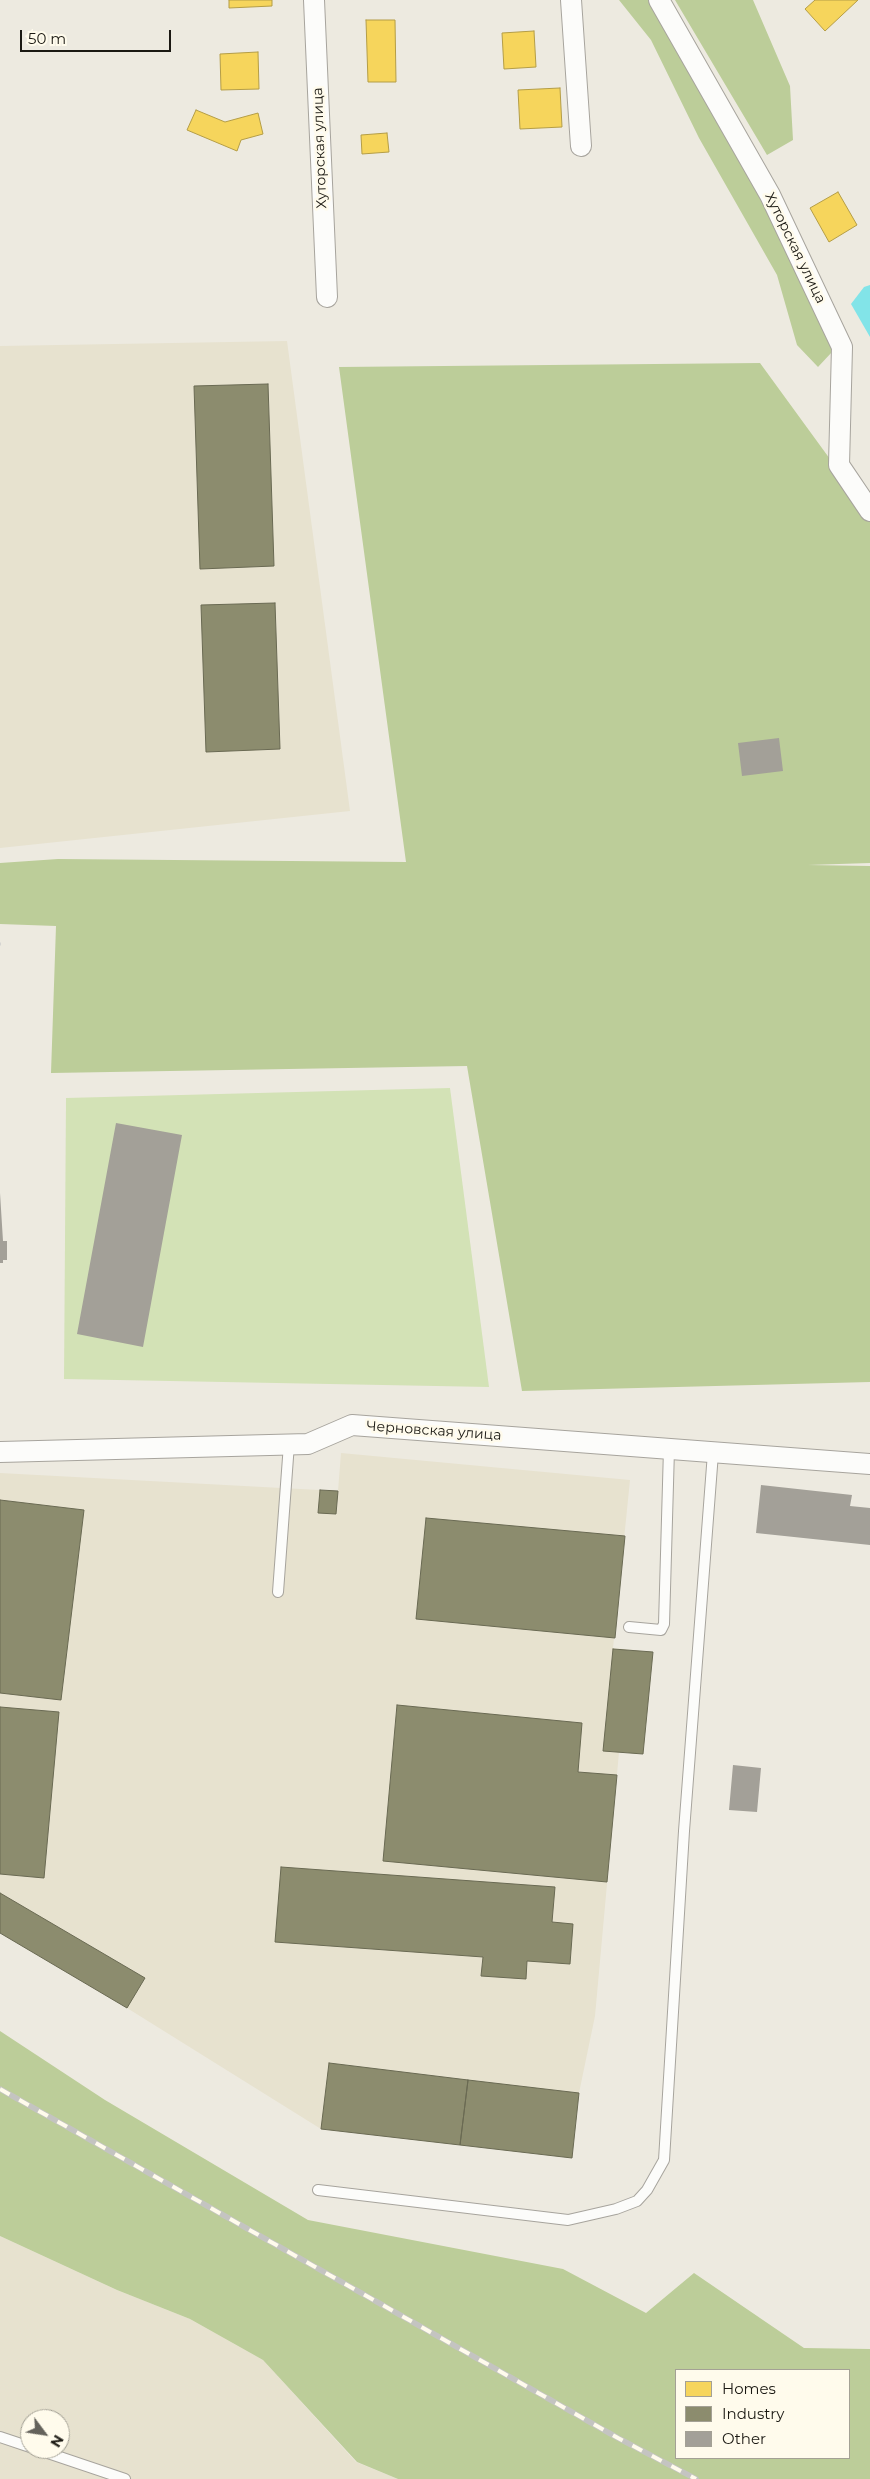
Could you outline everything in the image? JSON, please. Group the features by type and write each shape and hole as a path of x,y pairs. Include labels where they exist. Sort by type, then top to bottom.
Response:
{"street":[{"name":"Хуторская улица","path":"314,0 327,297"},
{"path":"571,0 581,146"},
{"name":"Хуторская улица","path":"660,0 770,195 842,347 839,465 870,511"},
{"name":"Черновская улица","path":"0,1452 308,1444 352,1425 870,1464"}],"lane":[{"path":"278,1592 288,1444"},
{"path":"629,1627 661,1630 664,1624 669,1449"},
{"path":"318,2190 568,2220 616,2209 637,2201 647,2190 664,2160 684,1831 713,1453"},
{"path":"0,2437 20,2444"},
{"path":"66,2459 125,2479"}],"shaded area":[{"path":"287,341 350,811 0,848 0,346"},
{"path":"341,1453 630,1480 613,1648 653,1652 643,1754 619,1752 595,2016 579,2093 572,2158 321,2129 127,2008 0,1933 0,1473 338,1491"},
{"path":"0,2236 117,2290 190,2319 263,2360 356,2462 398,2479 0,2479"}],"green space":[{"path":"619,0 648,0 743,163 822,317 832,352 818,367 797,345 777,275 699,138 651,40"},
{"path":"675,0 753,0 790,86 793,140 767,155"},
{"path":"760,363 870,514 870,863 808,865 870,866 870,1382 522,1391 467,1066 51,1073 56,926 0,924 0,863 58,859 406,862 339,367"},
{"path":"450,1088 489,1387 64,1379 66,1098"},
{"path":"0,2031 105,2100 308,2220 563,2269 646,2313 694,2273 804,2348 870,2349 870,2479 398,2479 357,2462 263,2360 190,2319 117,2290 0,2236"}],"water":[{"path":"870,285 870,337 851,304 864,287"}],"building: Homes":[{"path":"229,0 272,0 272,6 229,8"},
{"path":"815,0 858,0 825,31 805,9"},
{"path":"366,20 395,20 396,82 368,82"},
{"path":"534,31 536,67 504,69 502,33"},
{"path":"258,52 259,89 221,90 220,54"},
{"path":"560,88 562,127 520,129 518,90"},
{"path":"196,110 225,122 258,113 263,134 241,140 237,151 187,130"},
{"path":"387,133 389,152 362,154 361,135"},
{"path":"838,192 857,225 829,242 810,208"}],"building: Industry":[{"path":"268,384 274,566 200,569 194,386"},
{"path":"275,603 280,749 206,752 201,605"},
{"path":"320,1490 338,1491 336,1514 318,1513"},
{"path":"0,1500 84,1510 61,1700 0,1693"},
{"path":"426,1518 625,1536 615,1638 416,1619"},
{"path":"613,1649 653,1652 643,1754 603,1751"},
{"path":"397,1705 582,1723 578,1772 617,1775 607,1882 383,1861"},
{"path":"0,1707 59,1712 44,1878 0,1874"},
{"path":"281,1867 555,1887 552,1922 573,1924 570,1964 527,1961 526,1979 481,1976 483,1957 275,1942"},
{"path":"0,1893 145,1978 127,2008 0,1933"},
{"path":"329,2063 468,2080 460,2145 321,2129"},
{"path":"468,2080 579,2093 572,2158 460,2145"}],"building: Other":[{"path":"779,738 783,771 742,776 738,743"},
{"path":"116,1123 182,1135 143,1347 77,1334"},
{"path":"0,1193 3,1241 7,1241 7,1260 3,1260 3,1263 0,1263"},
{"path":"761,1485 852,1495 850,1506 870,1508 870,1545 756,1533"},
{"path":"733,1765 761,1768 757,1812 729,1810"}],"railway":[{"path":"0,2089 618,2438 696,2479"}]}
